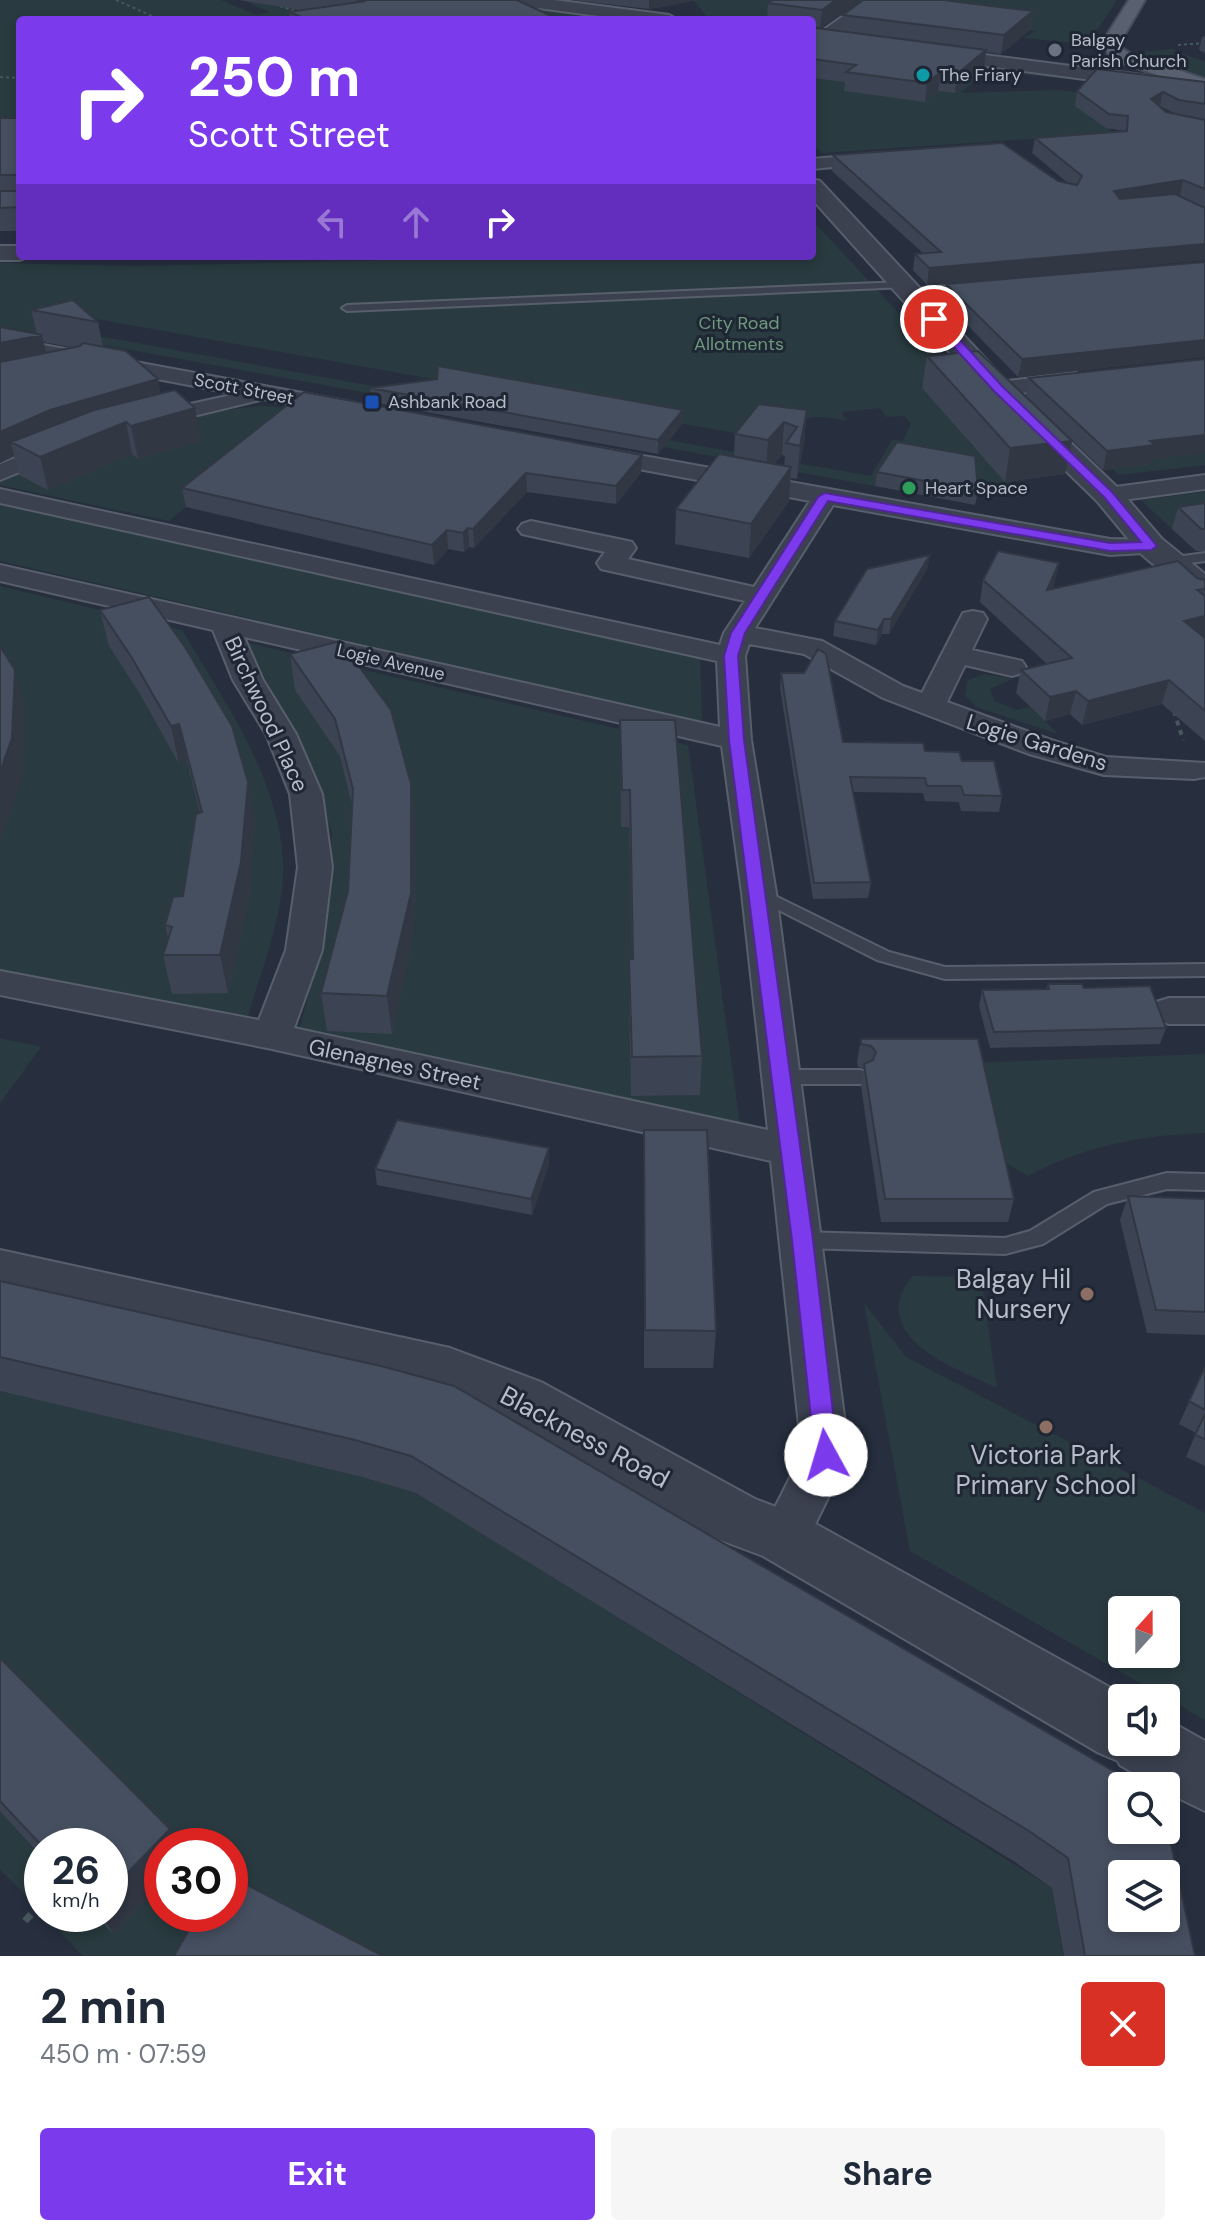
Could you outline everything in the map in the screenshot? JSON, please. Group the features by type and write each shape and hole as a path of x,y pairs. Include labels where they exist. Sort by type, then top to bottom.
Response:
{"main road":[{"path":"1137,0 1115,36 1112,47 1125,58 1205,87"}],"street":[{"path":"515,0 577,4 646,16"},
{"path":"816,39 875,0"},
{"path":"816,39 1205,87"},
{"path":"1083,74 1124,75 1166,71"},
{"path":"816,181 902,157"},
{"path":"816,186 998,389 1108,495 1159,554 1205,591"},
{"path":"908,290 1006,287"},
{"name":"Scott Street","path":"0,343 364,411"},
{"path":"36,373 95,361"},
{"path":"998,389 1101,378"},
{"path":"127,426 271,394"},
{"path":"0,473 27,459 84,439"},
{"path":"565,448 771,480 825,497 1159,554"},
{"path":"1108,495 1205,482"},
{"path":"0,496 734,644"},
{"path":"784,1537 826,1455 759,893 736,740 734,644 760,596 825,497"},
{"path":"531,529 623,548 610,563 760,596"},
{"name":"Logie Avenue","path":"0,573 736,740"},
{"path":"930,707 973,619"},
{"name":"Birchwood Place","path":"225,625 248,680 281,734 306,794 315,867 304,950 272,1036"},
{"name":"Logie Gardens","path":"734,644 812,647 893,692 1104,766 1194,770"},
{"path":"956,655 1012,667"},
{"name":"Glenagnes Street","path":"0,983 272,1036 790,1150"},
{"name":"Blackness Road","path":"0,1271 450,1371 521,1399 736,1519 784,1537 1108,1722"}],"lane":[{"path":"347,308 908,290"},
{"path":"1159,554 1205,557"},
{"path":"759,893 883,956 945,973 1205,970"},
{"path":"781,1077 860,1077"},
{"path":"802,1240 1005,1246 1036,1238 1101,1198 1167,1181 1205,1182"}],"path":[{"path":"116,0 152,16"},
{"path":"271,2 292,10 306,8"},
{"path":"1174,46 1205,43"},
{"path":"1172,704 1194,770"}],"green space":[{"path":"0,0 221,0 256,15 270,12 243,0 471,0 586,16 16,16 16,139 0,139"},
{"path":"694,0 862,0 816,28 816,16 706,16"},
{"path":"932,0 1117,0 1088,44 1023,38 1036,31 1009,27"},
{"path":"816,47 1068,79 985,71 961,93 1058,90 1082,93 1075,101 1112,126 1109,130 1163,169 1061,137 821,153 816,147"},
{"path":"1172,49 1205,62 1205,77 1132,53"},
{"name":"City Road Allotments","path":"816,224 961,380 920,385 974,447 985,451 1027,498 973,489 896,456 875,486 792,471 797,463 871,476 892,440 903,441 911,424 905,416 886,417 880,408 841,412 847,421 808,418 774,440 80,316 60,329 761,457 756,464 0,326 0,263 136,266 390,260 816,260"},
{"path":"261,406 304,409 169,521 0,485 0,482 30,468 94,443 195,416"},
{"path":"1205,453 1205,465 1118,475 1108,464"},
{"path":"1205,492 1205,531 1198,525 1172,529 1141,500"},
{"path":"0,505 700,658 702,722 0,561"},
{"path":"0,586 182,630 231,711 271,797 283,859 277,920 246,1021 0,969"},
{"path":"247,643 688,745 740,1125 298,1033 326,933 332,833 307,758"},
{"path":"984,674 1012,679 990,689 995,701 1016,710 1030,707 1058,734 976,707 965,695 968,680"},
{"path":"0,1038 41,1047 0,1103"},
{"path":"1205,1054 1205,1133 1158,1136 1114,1144 1070,1157 1028,1176 994,1156 973,1063"},
{"path":"912,1276 981,1277 997,1388 932,1355 905,1330 899,1315 900,1298"},
{"path":"864,1303 906,1357 1205,1513 1205,1720 1180,1706 1180,1684 1142,1684 1114,1668 1180,1668 1180,1596 1108,1596 1108,1664 910,1551"},
{"path":"0,1391 362,1477 419,1494 1052,1888 1063,1956 83,1956 60,1932 128,1932 128,1828 24,1828 24,1894 0,1869"}],"building":[{"path":"357,0 517,0 551,16 299,16 289,12 366,1"},
{"path":"772,0 836,0 822,10 768,3"},
{"path":"863,0 943,0 1033,11 1004,35 843,15"},
{"path":"816,28 986,50 957,74 941,72 927,83 846,72 856,65 816,60"},
{"path":"1097,69 1205,82 1205,104 1179,100 1163,92 1151,99 1166,112 1205,120 1205,189 1183,180 1114,191 1120,199 1175,194 1205,208 1205,244 929,268 915,254 941,252 833,155 1002,143 1058,181 1077,185 1082,176 1035,138 1127,131 1128,116 1109,114 1077,91"},
{"path":"0,118 16,118 16,175 0,175"},
{"path":"0,191 16,191 16,207 0,208"},
{"path":"1205,262 1205,340 1022,359 946,284"},
{"path":"73,300 98,322 31,310"},
{"path":"0,327 42,335 0,343"},
{"path":"83,343 126,351 158,379 50,410 0,432 0,362"},
{"path":"978,351 1072,441 1010,448 927,356"},
{"path":"1205,359 1205,435 1150,441 1155,445 1107,451 1029,378"},
{"path":"438,366 683,410 658,440 370,388 437,379"},
{"path":"175,390 195,408 131,426 126,422 40,457 11,442 94,410"},
{"path":"304,392 642,455 616,486 526,473 473,529 468,528 463,533 447,530 432,545 182,488"},
{"path":"759,404 807,410 800,446 786,443 797,427 784,422 768,440 735,434"},
{"path":"897,442 975,456 978,491 877,472"},
{"path":"719,454 791,467 751,524 676,509"},
{"path":"1205,503 1205,529 1201,529 1178,507"},
{"path":"998,551 1059,563 1047,590 1178,561 1197,578 1205,580 1205,589 1197,590 1205,596 1205,616 1184,621 1205,638 1205,711 1169,680 1088,701 1076,691 1050,697 1021,670 1072,658 983,580"},
{"path":"930,555 891,619 884,619 878,630 835,621 867,569"},
{"path":"149,597 185,647 232,726 248,782 241,862 220,955 163,955 172,927 165,925 173,897 183,896 196,814 202,812 179,724 171,726 100,610"},
{"path":"340,641 391,710 411,784 411,893 387,996 321,993 348,891 353,789 335,719 290,654"},
{"path":"0,646 15,670 12,738 0,772"},
{"path":"818,649 826,654 843,742 923,743 925,751 959,752 962,761 994,761 1002,796 964,795 961,786 927,786 925,778 850,777 871,882 814,883 781,673 804,673"},
{"path":"620,720 675,720 702,1056 632,1057 630,790 622,790"},
{"path":"1048,984 1082,984 1084,988 1150,986 1166,1028 994,1032 982,990 1049,989"},
{"path":"861,1039 978,1039 1014,1199 885,1199 864,1064 873,1060 876,1052 871,1046 861,1044"},
{"path":"397,1120 549,1148 531,1199 375,1169"},
{"path":"644,1130 707,1130 716,1331 645,1330"},
{"path":"1128,1196 1205,1199 1205,1312 1156,1310"},
{"path":"0,1281 385,1367 454,1386 1115,1772 1108,1772 1108,1844 1171,1844 1174,1860 1108,1860 1108,1932 1180,1932 1180,1886 1195,1956 1085,1956 1068,1858 1029,1831 411,1456 355,1440 0,1357"},
{"path":"1205,1367 1205,1410 1189,1401"},
{"path":"1205,1414 1205,1439 1195,1435"},
{"path":"0,1658 169,1828 144,1828 144,1856 128,1872 128,1828 25,1828 0,1801"},
{"path":"248,1885 383,1956 174,1956 188,1932 248,1932"}],"place":[{"name":"Balgay Parish Church","path":"1055,50"},
{"name":"The Friary","path":"923,75"},
{"name":"Ashbank Road","path":"372,402"},
{"name":"Heart Space","path":"909,488"},
{"name":"Balgay Hil Nursery","path":"1087,1294"},
{"name":"Victoria Park Primary School","path":"1046,1427"}],"route":[{"path":"826,1455 759,893 736,740 731,656 738,633 825,497 1110,547 1151,546 1108,495 998,389 934,319"}]}
